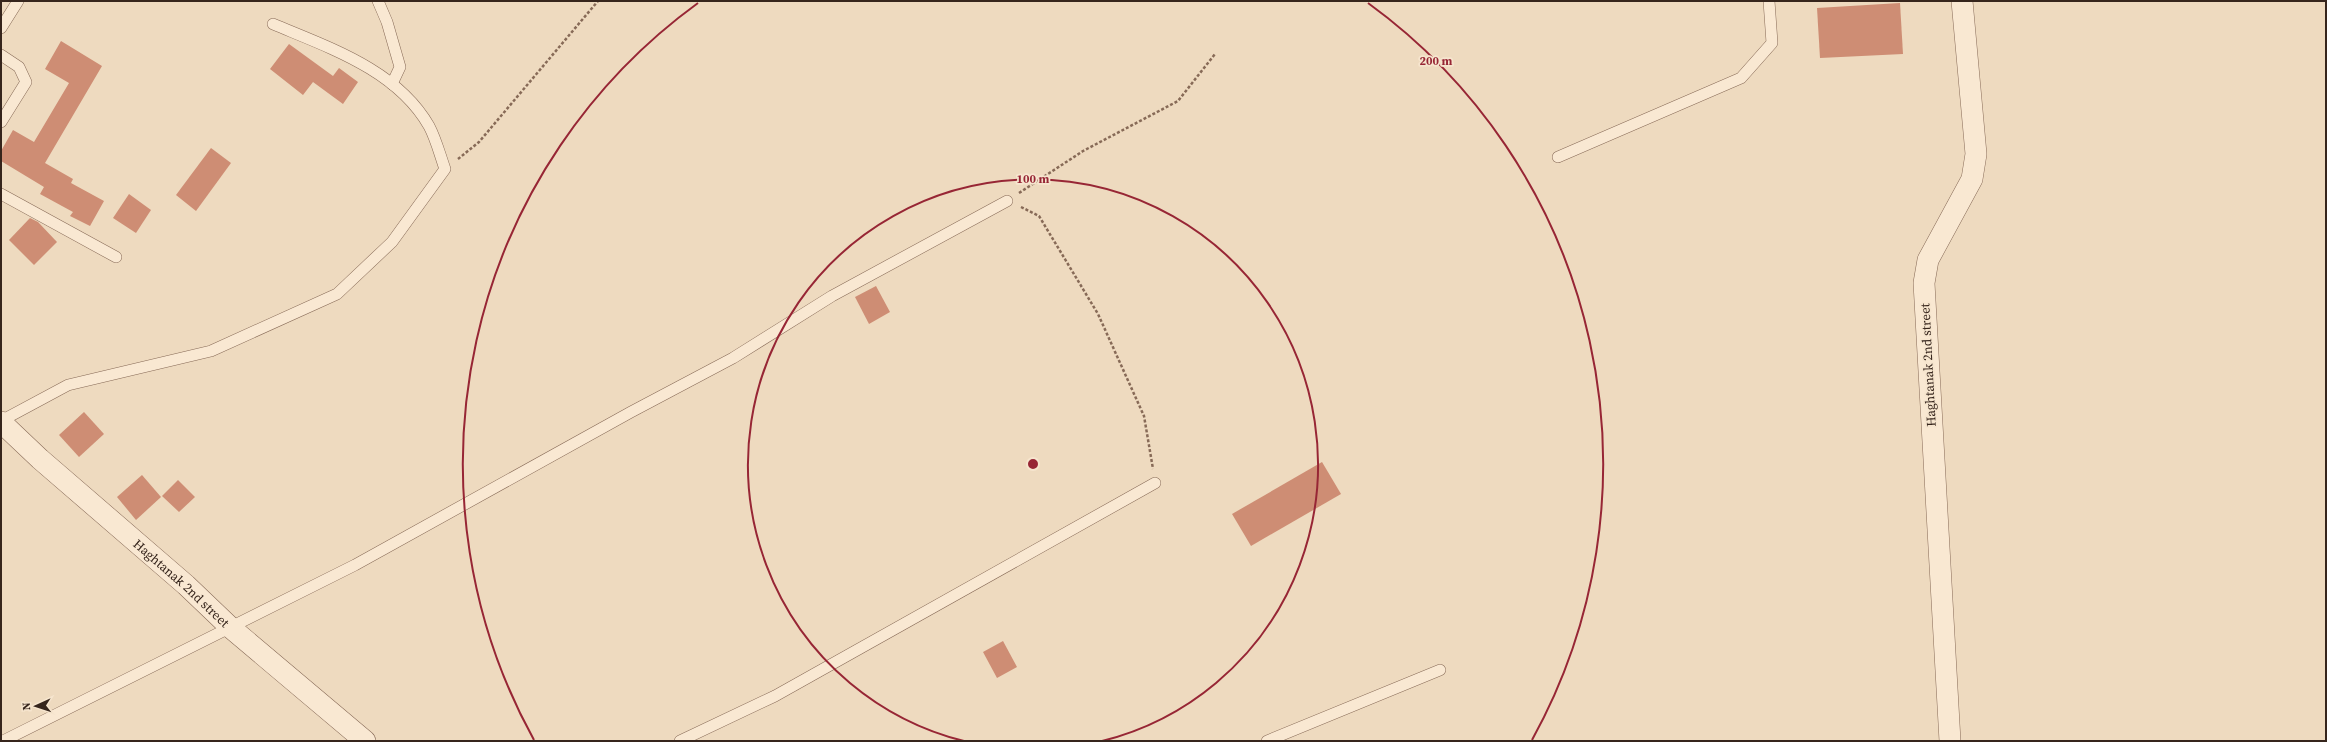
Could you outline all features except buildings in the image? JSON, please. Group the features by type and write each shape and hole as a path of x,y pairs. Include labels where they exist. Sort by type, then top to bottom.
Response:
{"street":[{"name":"Haghtanak 2nd street","path":"1950,741 1924,283 1928,260 1972,179 1976,154 1962,1"},
{"name":"Haghtanak 2nd street","path":"1,421 40,459 176,576 231,628 365,741"}],"lane":[{"path":"1,28 18,1"},
{"path":"378,1 387,22 400,67 392,84"},
{"path":"1558,157 1741,78 1772,44 1769,1"},
{"path":"1,421 68,385 211,350 337,294 392,242 445,169 430,127 410,99 377,72 324,45 273,24"},
{"path":"1,55 19,67 26,82 1,122"},
{"path":"1,194 116,257"},
{"path":"3,741 355,566 631,412 733,358 832,296 1007,201"},
{"path":"680,741 775,696 1155,483"},
{"path":"1267,741 1440,670"}],"path":[{"path":"445,169 479,142 598,1"},
{"path":"1007,201 1083,151 1178,101 1215,54"},
{"path":"1007,201 1039,216 1098,314 1144,416 1155,483"}]}
